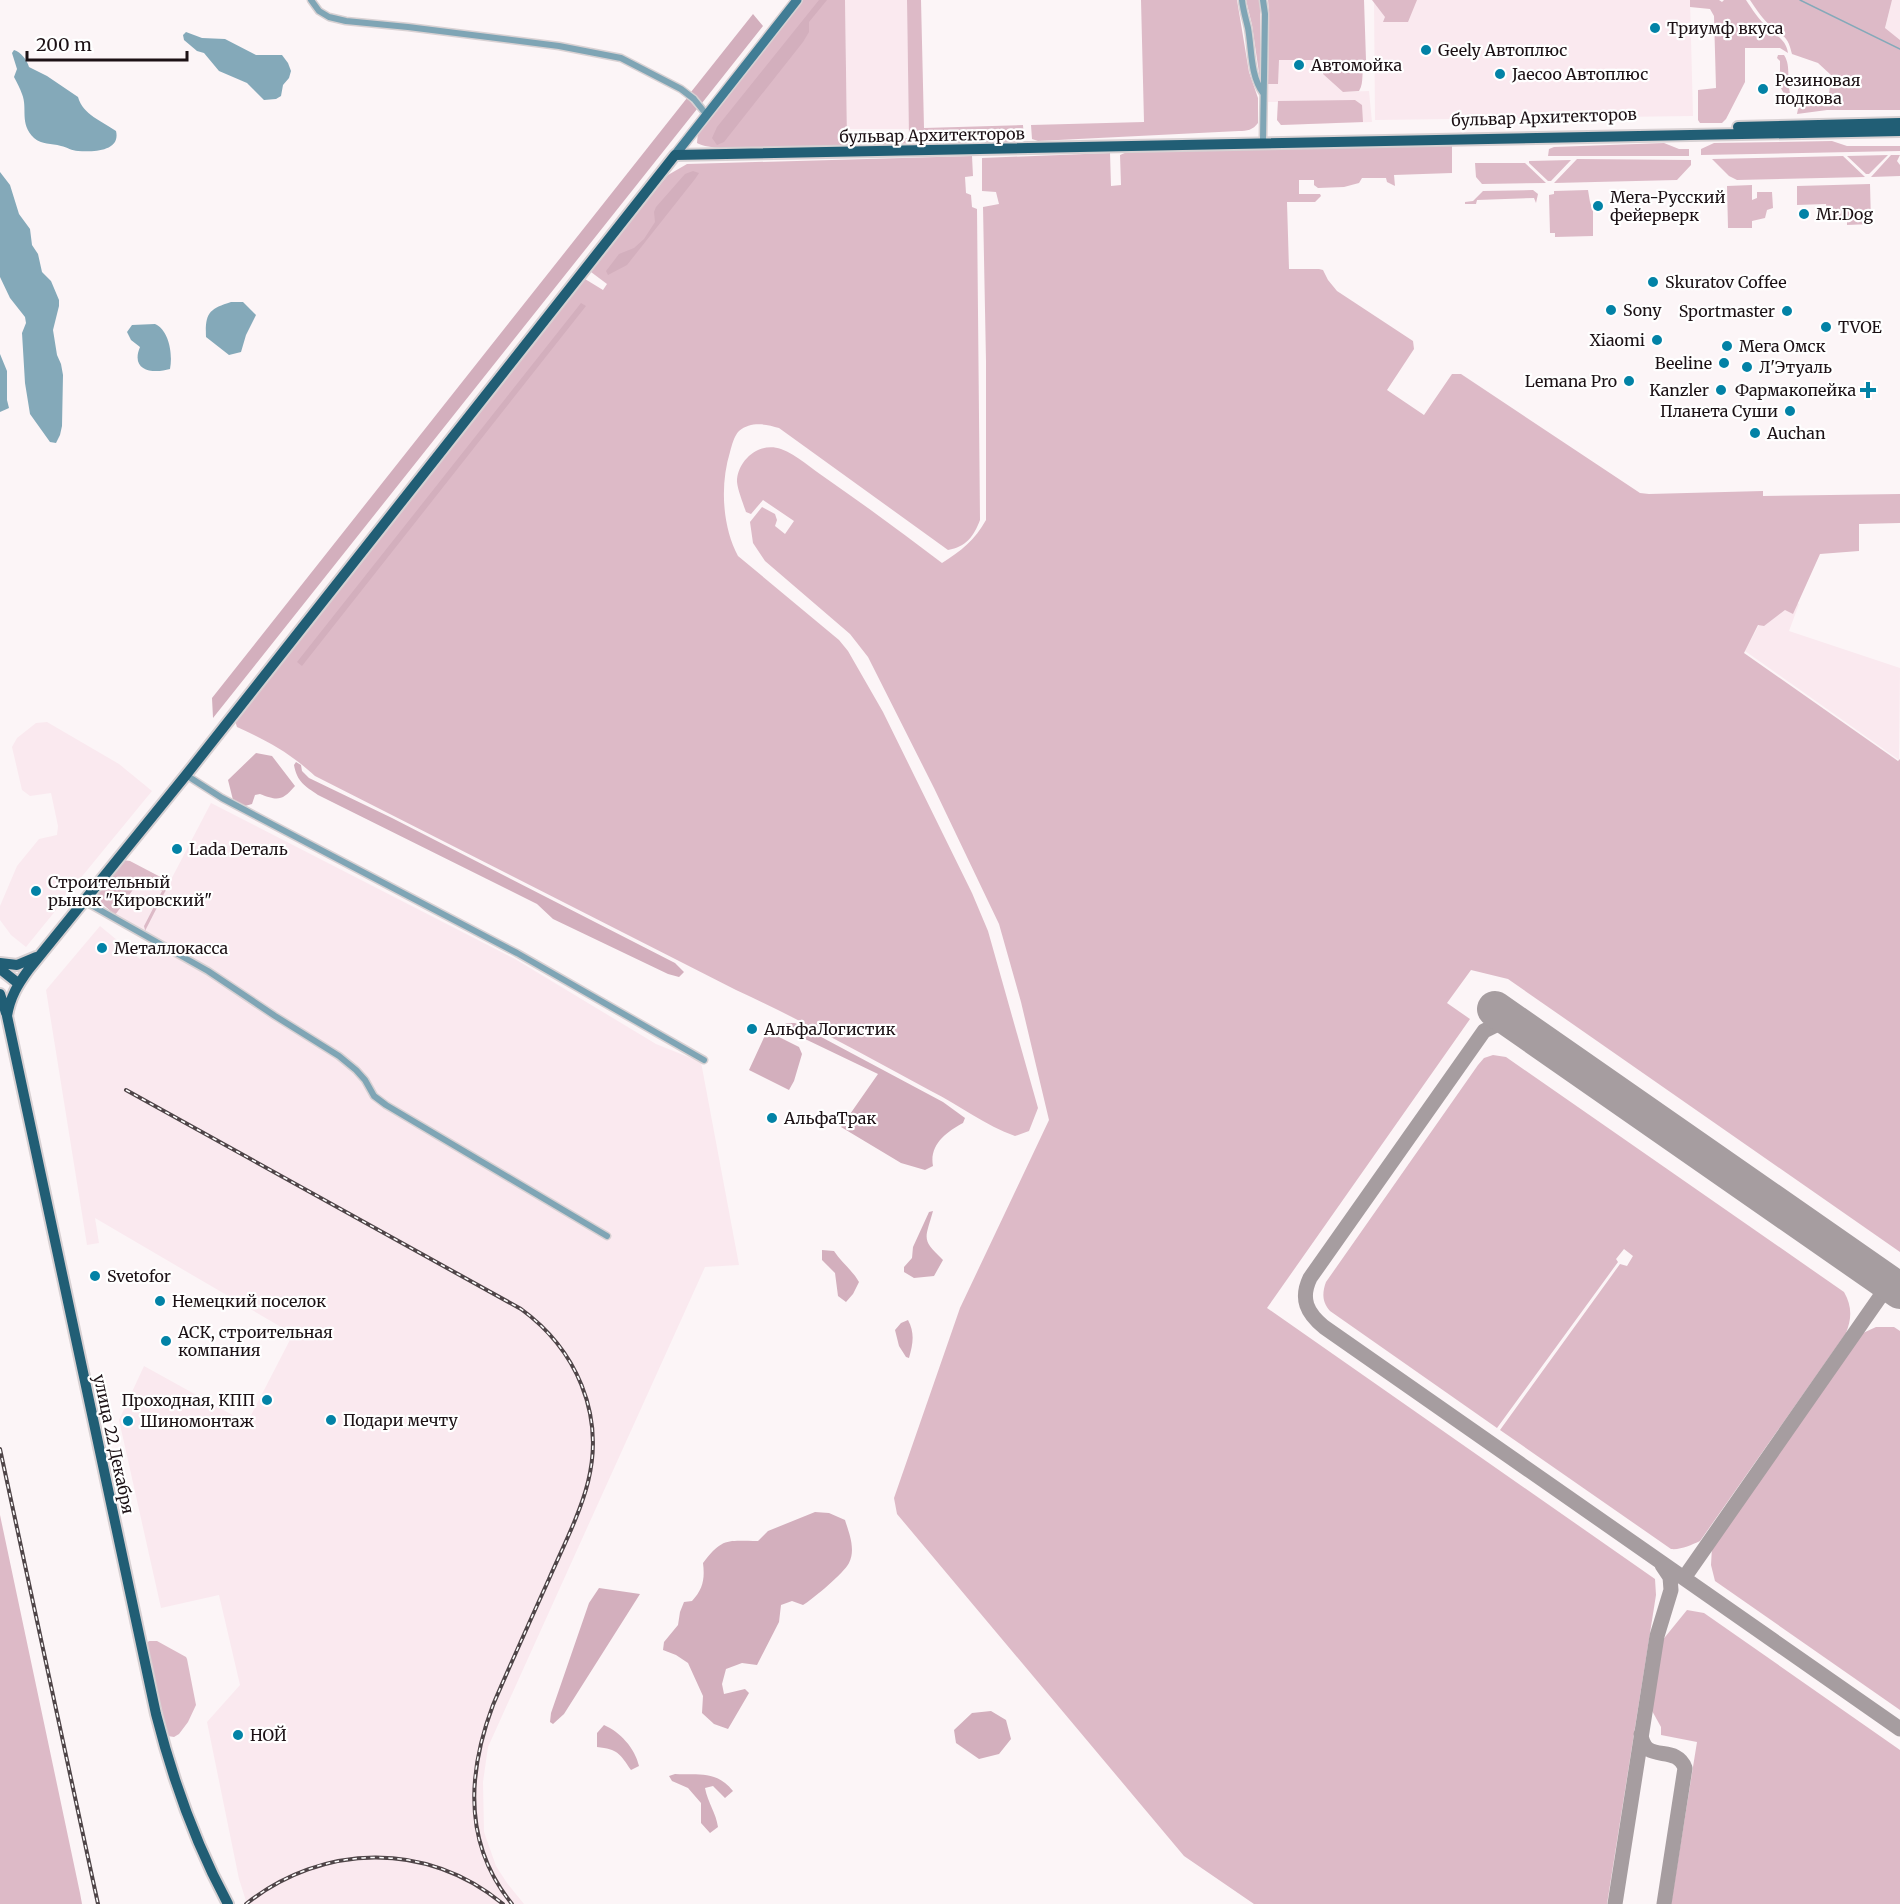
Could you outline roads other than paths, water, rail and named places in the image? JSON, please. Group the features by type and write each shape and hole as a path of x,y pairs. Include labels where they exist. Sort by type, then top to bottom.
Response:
{"main road":[{"path":"7,1016 9,1002 41,954 186,775 797,0"},
{"name":"бульвар Архитекторов","path":"675,155 1189,144 1900,123"},
{"name":"бульвар Архитекторов","path":"1263,142 1900,131"},
{"path":"0,963 16,965 28,962 41,954"},
{"path":"0,969 19,984"},
{"name":"улица 22 Декабря","path":"0,994 7,1016 156,1714 172,1773 192,1831 228,1904"}],"street":[{"path":"310,0 319,11 329,17 346,21 559,46 621,58 688,94 706,114"},
{"path":"1242,0 1257,85 1264,94"},
{"path":"1263,0 1265,14 1263,142"},
{"path":"186,775 222,798 517,953 704,1060"},
{"path":"84,901 208,970 339,1056 356,1070 374,1096 386,1105 608,1236"}],"water":[{"path":"186,32 202,38 225,39 256,55 282,55 291,71 283,85 281,96 264,100 247,83 219,71 204,53 197,51 184,40 183,35"},
{"path":"14,50 23,57 29,67 78,97 89,113 116,131 114,143 104,149 78,151 43,143 34,138 25,121 24,100 14,77 17,69 12,53"},
{"path":"0,172 10,185 19,214 30,229 32,245 38,254 42,272 51,281 59,300 53,330 63,375 62,426 56,443 50,442 30,414 25,383 22,333 26,323 25,317 10,298 0,277"},
{"path":"231,302 243,302 256,315 241,352 229,355 206,337 206,322 213,310"},
{"path":"155,324 164,331 169,343 170,369 150,371 141,366 138,361 140,347 131,340 127,332 132,325"},
{"path":"0,354 7,371 9,408 0,412"}],"waterway":[{"path":"1800,0 1900,49"}],"railway":[{"path":"126,1090 521,1309 557,1343 571,1363 582,1385 589,1408 592,1432 592,1457 588,1482 570,1531 493,1705 478,1757 474,1808 478,1833 485,1857 496,1881 512,1904"},
{"path":"0,1449 98,1904"},
{"path":"246,1904 276,1884 308,1869 341,1861 375,1858 409,1860 442,1869 473,1883 503,1904"}],"place":[{"name":"Триумф вкуса","path":"1655,28"},
{"name":"Geely Автоплюс","path":"1426,50"},
{"name":"Автомойка","path":"1299,65"},
{"name":"Jaecoo Автоплюс","path":"1500,74"},
{"name":"Резиновая подкова","path":"1763,89"},
{"name":"Мега-Русский фейерверк","path":"1598,206"},
{"name":"Mr.Dog","path":"1804,214"},
{"name":"Skuratov Coffee","path":"1653,282"},
{"name":"Sony","path":"1611,310"},
{"name":"Sportmaster","path":"1787,311"},
{"name":"TVOE","path":"1826,327"},
{"name":"Xiaomi","path":"1657,340"},
{"name":"Мега Омск","path":"1727,346"},
{"name":"Beeline","path":"1724,363"},
{"name":"Л'Этуаль","path":"1747,367"},
{"name":"Lemana Pro","path":"1629,381"},
{"name":"Kanzler","path":"1721,390"},
{"name":"Фармакопейка","path":"1868,390"},
{"name":"Планета Суши","path":"1790,411"},
{"name":"Auchan","path":"1755,433"},
{"name":"Lada Dеталь","path":"177,849"},
{"name":"Строительный рынок \"Кировский\"","path":"36,891"},
{"name":"Металлокасса","path":"102,948"},
{"name":"АльфаЛогистик","path":"752,1029"},
{"name":"АльфаТрак","path":"772,1118"},
{"name":"Svetofor","path":"95,1276"},
{"name":"Немецкий поселок","path":"160,1301"},
{"name":"АСК, строительная компания","path":"166,1341"},
{"name":"Проходная, КПП","path":"267,1400"},
{"name":"Подари мечту","path":"331,1420"},
{"name":"Шиномонтаж","path":"128,1421"},
{"name":"НОЙ","path":"238,1735"}]}
